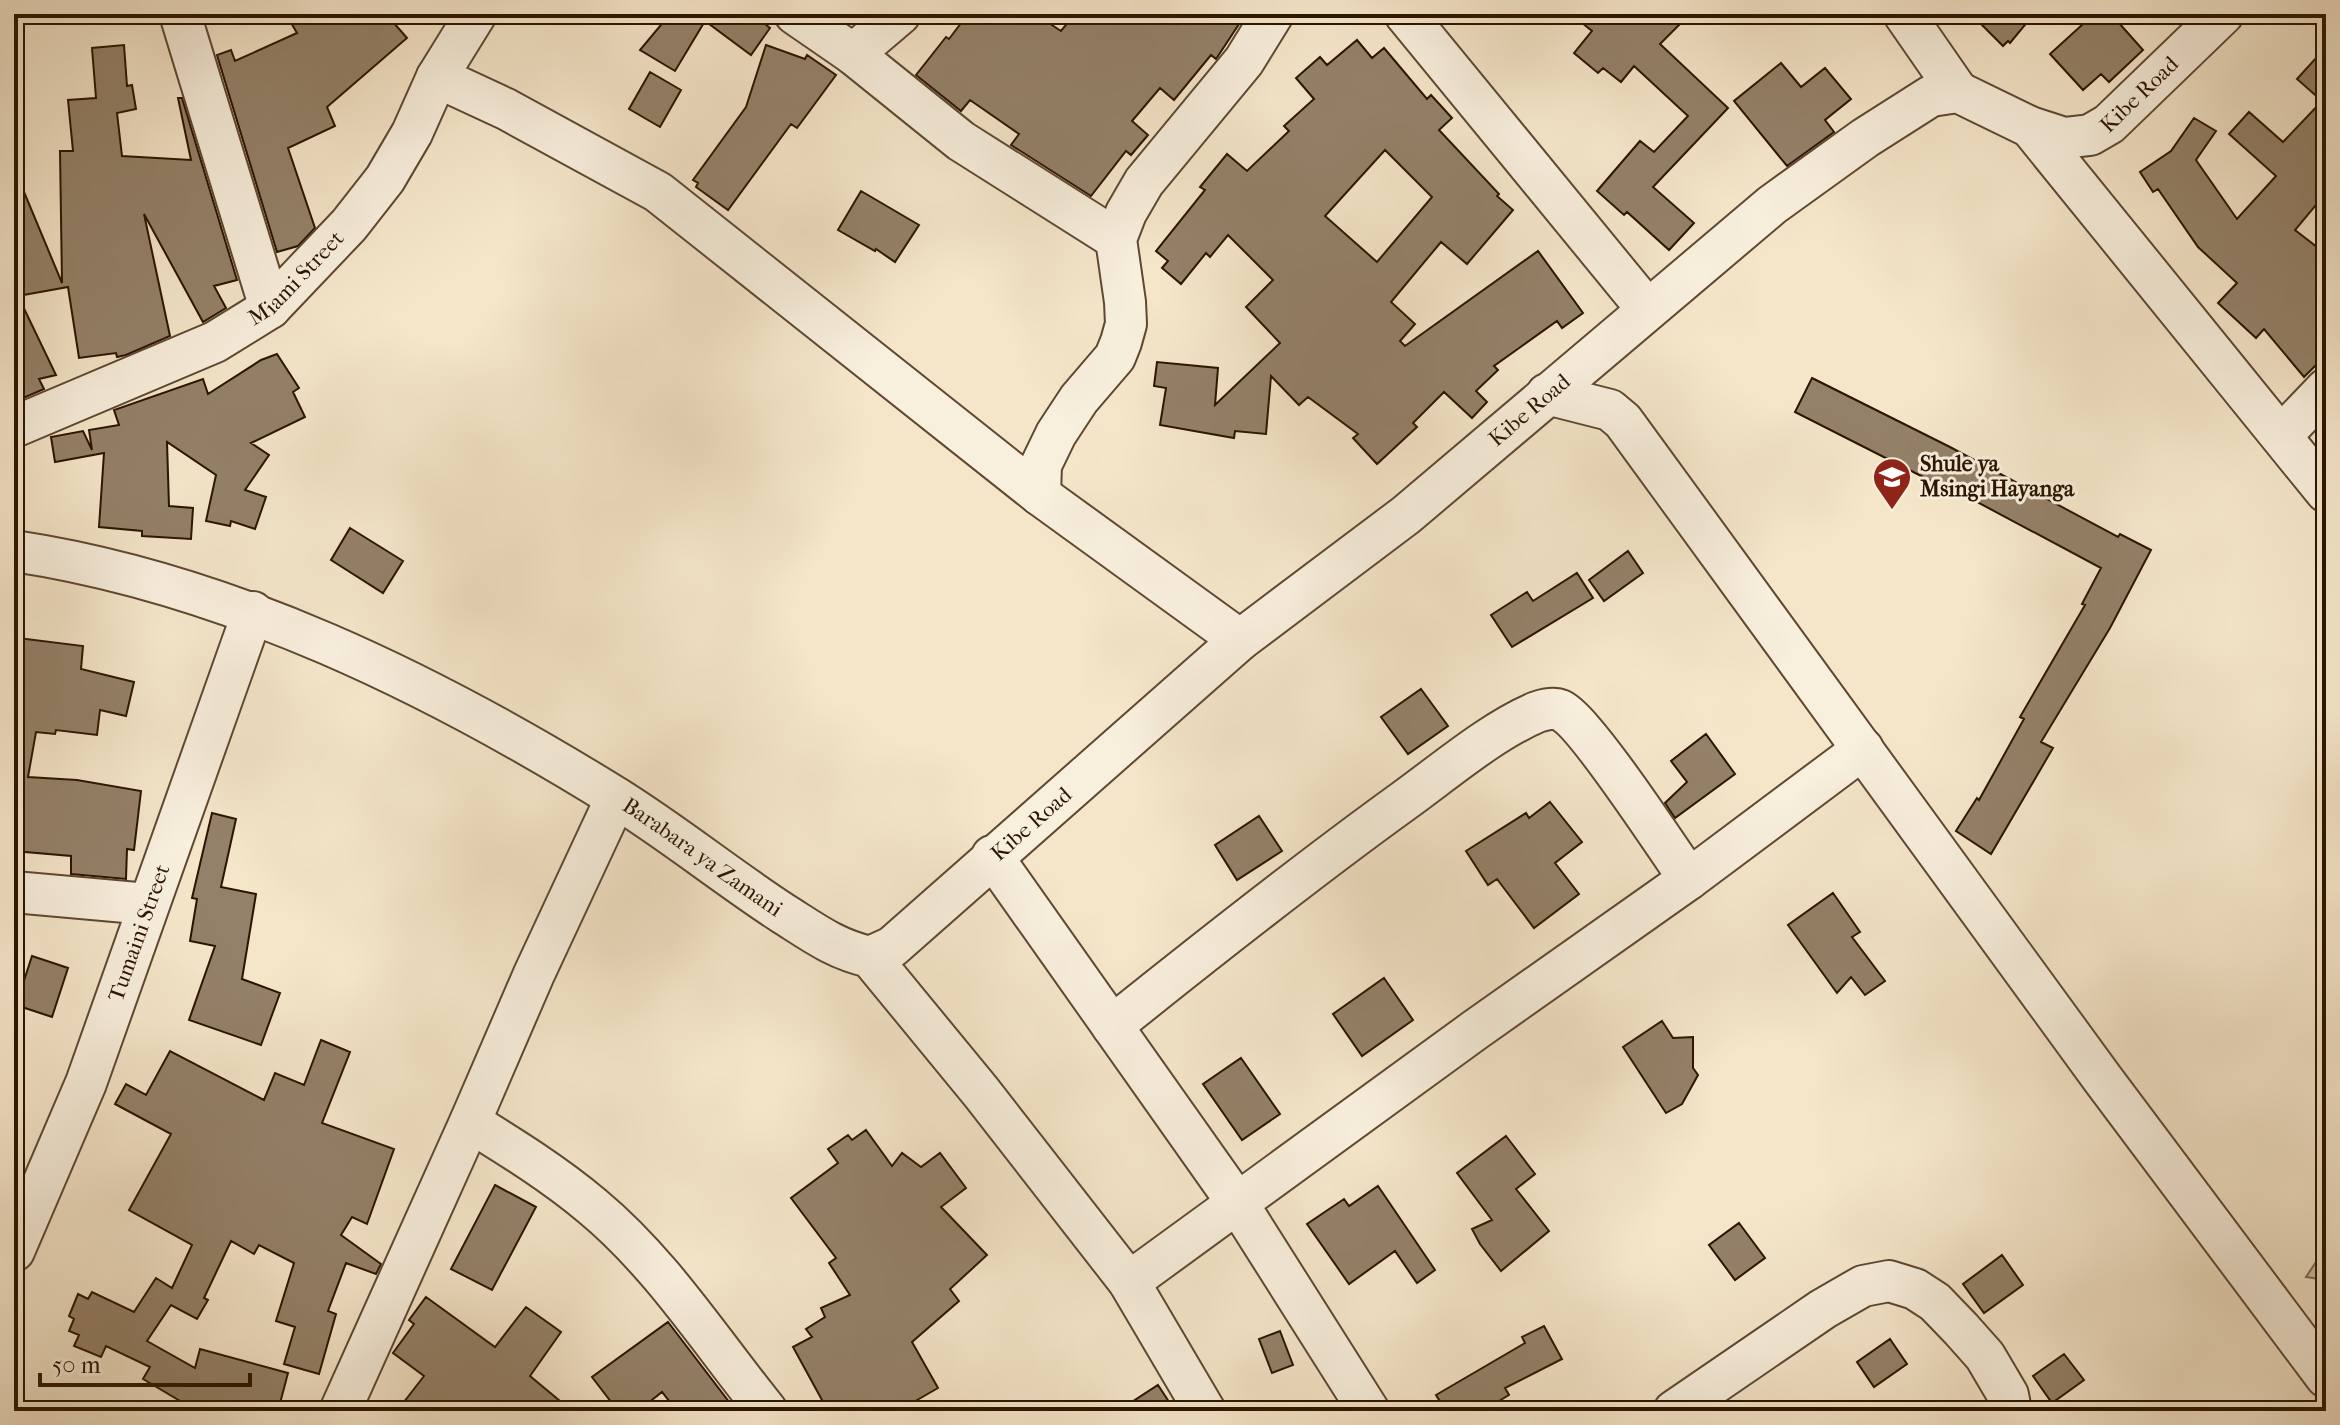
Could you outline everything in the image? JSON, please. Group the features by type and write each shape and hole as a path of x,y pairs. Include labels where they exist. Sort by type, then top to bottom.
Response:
{"street":[{"path":"180,14 270,308"},
{"name":"Miami Street","path":"14,427 215,342 270,308 349,225 385,179 412,133 437,77 476,14"},
{"path":"795,14 853,54 961,141 1116,239"},
{"path":"853,54 900,14"},
{"path":"1040,495 1041,465 1056,434 1079,399 1115,357 1121,342 1126,324 1125,302 1116,239 1126,213 1144,182 1244,61 1273,14"},
{"path":"1405,14 1647,309"},
{"path":"1904,14 1958,92"},
{"name":"Kibe Road","path":"870,957 892,947 1240,640 1406,515 1772,205 1865,138 1931,96 1958,92 2030,127 2064,138 2090,135 2109,124 2223,14"},
{"path":"437,77 506,109 658,192 1040,495 1240,640"},
{"path":"2030,127 2326,492"},
{"path":"2282,435 2326,389"},
{"path":"1547,394 1610,410 1618,415 2102,1078 2326,1377"},
{"name":"Barabara ya Zamani","path":"14,551 77,561 253,612 344,651 489,725 616,798 743,887 843,951 870,957"},
{"name":"Tumaini Street","path":"14,1251 86,1083 253,612"},
{"path":"1112,1026 1245,920 1466,755 1536,713 1550,709 1560,710 1579,727 1689,879"},
{"path":"1129,1282 1475,1030 1689,879 1863,749"},
{"path":"340,1411 534,974 616,798"},
{"path":"992,856 1238,1204 1369,1411"},
{"path":"14,892 148,904"},
{"path":"870,957 981,1092 1129,1282 1205,1411"},
{"path":"470,1122 593,1206 656,1269 767,1411"},
{"path":"1674,1411 1823,1309 1863,1286 1889,1281 1915,1289 1935,1302 1961,1329 1985,1356 2008,1395 2011,1411"}],"shaded area":[{"path":"2326,1247 2326,1280 2306,1277"}],"building":[{"path":"286,14 386,14 407,38 327,107 335,126 288,148 315,228 298,246 277,252 217,55 231,50 235,61 297,33"},
{"path":"670,14 752,14 770,28 751,55 705,21 675,71 640,50"},
{"path":"968,14 1035,14 1061,31 1075,14 1167,14 1177,24 1187,14 1245,15 1216,59 1211,55 1174,100 1160,88 1132,121 1148,135 1131,155 1126,151 1091,196 1011,145 1019,134 970,100 961,111 916,75"},
{"path":"1571,14 1690,14 1660,44 1728,108 1653,187 1694,223 1669,250 1627,212 1624,215 1597,191 1640,141 1654,152 1688,116 1634,66 1621,82 1603,68 1598,73 1574,53 1592,31"},
{"path":"1971,14 2034,14 2010,43 2008,41 2003,46"},
{"path":"2094,14 2111,14 2143,50 2109,82 2101,74 2083,90 2050,54"},
{"path":"1357,40 1372,58 1384,48 1427,99 1431,95 1452,118 1439,130 1513,210 1467,264 1441,242 1391,302 1415,324 1400,341 1405,346 1538,251 1583,313 1562,328 1557,321 1494,366 1498,370 1476,391 1487,402 1472,418 1444,392 1413,423 1417,427 1377,464 1353,438 1358,434 1308,397 1299,405 1271,376 1266,434 1235,431 1234,438 1160,425 1166,388 1154,386 1157,362 1218,368 1215,405 1280,343 1246,307 1273,280 1228,235 1210,257 1206,253 1181,284 1162,268 1168,261 1156,251 1205,190 1200,187 1227,154 1247,171 1289,131 1284,126 1314,99 1296,78 1320,57 1327,65","holes":["1385,150 1432,197 1377,262 1325,216"]},
{"path":"124,45 127,86 132,85 136,109 117,113 122,156 191,160 178,98 182,98 237,280 214,286 226,308 203,322 144,214 170,336 126,355 117,357 116,353 79,358 68,287 18,296 56,375 39,379 44,389 14,402 14,363 22,360 14,343 14,168 62,283 60,151 73,151 68,100 96,98 92,48"},
{"path":"766,45 805,59 807,55 836,75 797,128 791,124 728,210 696,187 698,183 693,180 746,107"},
{"path":"2326,47 2326,193 2295,230 2326,254 2326,355 2304,377 2264,329 2256,338 2218,303 2237,283 2198,247 2158,189 2153,192 2140,172 2171,151 2194,118 2216,131 2196,160 2237,219 2276,176 2229,134 2249,112 2283,142 2322,101 2297,79"},
{"path":"1781,63 1801,87 1825,68 1851,99 1825,120 1834,132 1787,166 1734,101"},
{"path":"650,72 681,90 660,127 629,109"},
{"path":"861,191 919,225 895,262 838,230"},
{"path":"277,354 299,388 293,392 305,417 251,443 269,455 245,490 266,497 255,529 231,521 230,526 206,521 216,475 167,442 169,506 193,508 191,539 142,536 142,531 99,527 104,453 55,462 51,437 83,431 92,450 89,430 119,425 114,410 203,379 208,394 261,360"},
{"path":"1812,378 1950,447 2118,537 2120,534 2151,550 2110,628 2041,742 2053,748 1991,854 1956,831 1977,798 1979,800 2024,719 2020,717 2085,605 2082,604 2101,568 1934,479 1933,482 1795,412"},
{"path":"350,528 403,561 383,593 331,560"},
{"path":"1628,551 1643,573 1604,601 1589,580"},
{"path":"1577,573 1593,598 1512,647 1491,615 1527,592 1533,601"},
{"path":"18,638 83,646 81,669 134,682 126,716 100,710 97,735 56,730 55,734 36,732 28,777 77,780 141,791 134,850 127,849 126,879 71,874 71,856 14,851 14,716"},
{"path":"1421,689 1448,726 1408,754 1381,717"},
{"path":"1706,734 1735,774 1675,818 1665,803 1687,782 1671,761"},
{"path":"1550,802 1582,842 1555,863 1579,894 1534,928 1497,879 1488,885 1466,851 1526,813 1529,818"},
{"path":"212,813 236,819 221,887 256,894 242,979 280,993 261,1045 189,1020 215,946 190,941 197,899 192,898"},
{"path":"1259,816 1282,851 1237,880 1215,845"},
{"path":"1833,893 1860,932 1852,937 1885,981 1865,995 1851,977 1837,993 1788,925"},
{"path":"32,956 68,968 52,1017 16,1005"},
{"path":"1384,978 1413,1020 1362,1056 1333,1014"},
{"path":"1662,1021 1673,1038 1693,1037 1693,1068 1698,1075 1682,1104 1666,1113 1623,1047"},
{"path":"321,1040 350,1052 322,1123 394,1149 367,1224 352,1217 341,1235 381,1264 376,1274 346,1263 328,1311 336,1314 319,1374 284,1364 295,1327 276,1321 294,1263 259,1245 254,1254 231,1241 204,1298 208,1300 197,1319 171,1305 147,1341 195,1368 200,1349 288,1373 278,1411 183,1411 185,1404 143,1379 150,1367 106,1346 101,1357 74,1346 79,1335 69,1331 74,1319 69,1316 78,1294 88,1299 92,1292 134,1312 156,1278 172,1288 192,1245 129,1210 171,1134 115,1104 126,1084 146,1095 170,1051 264,1100 275,1073 304,1085"},
{"path":"1241,1058 1280,1114 1242,1140 1203,1084"},
{"path":"866,1130 892,1166 902,1153 921,1167 940,1153 966,1188 941,1207 987,1255 950,1289 959,1301 912,1342 938,1388 898,1411 828,1411 793,1347 812,1337 806,1329 825,1317 821,1308 850,1295 829,1263 836,1258 791,1198 838,1163 828,1149 848,1135 852,1140"},
{"path":"1506,1136 1535,1174 1516,1189 1549,1231 1501,1271 1472,1229 1492,1220 1457,1173"},
{"path":"495,1185 536,1207 492,1290 451,1269"},
{"path":"1378,1186 1435,1270 1417,1283 1395,1251 1349,1284 1307,1224 1344,1199 1349,1206"},
{"path":"1739,1223 1765,1258 1735,1280 1709,1245"},
{"path":"2002,1255 2023,1285 1984,1313 1963,1284"},
{"path":"426,1297 495,1347 526,1307 561,1332 530,1376 572,1411 397,1411 424,1376 393,1353 414,1324 409,1320"},
{"path":"668,1322 736,1411 677,1411 662,1392 638,1411 618,1411 592,1377"},
{"path":"1544,1326 1562,1359 1505,1388 1509,1395 1482,1411 1446,1411 1436,1395 1525,1343 1522,1337"},
{"path":"1280,1331 1293,1365 1272,1373 1259,1339"},
{"path":"1890,1339 1907,1364 1874,1387 1857,1362"},
{"path":"2064,1354 2084,1380 2052,1403 2033,1376"},
{"path":"1158,1385 1175,1411 1118,1411"}],"place":[{"name":"Shule ya Msingi Hayanga","path":"1892,511"}]}
